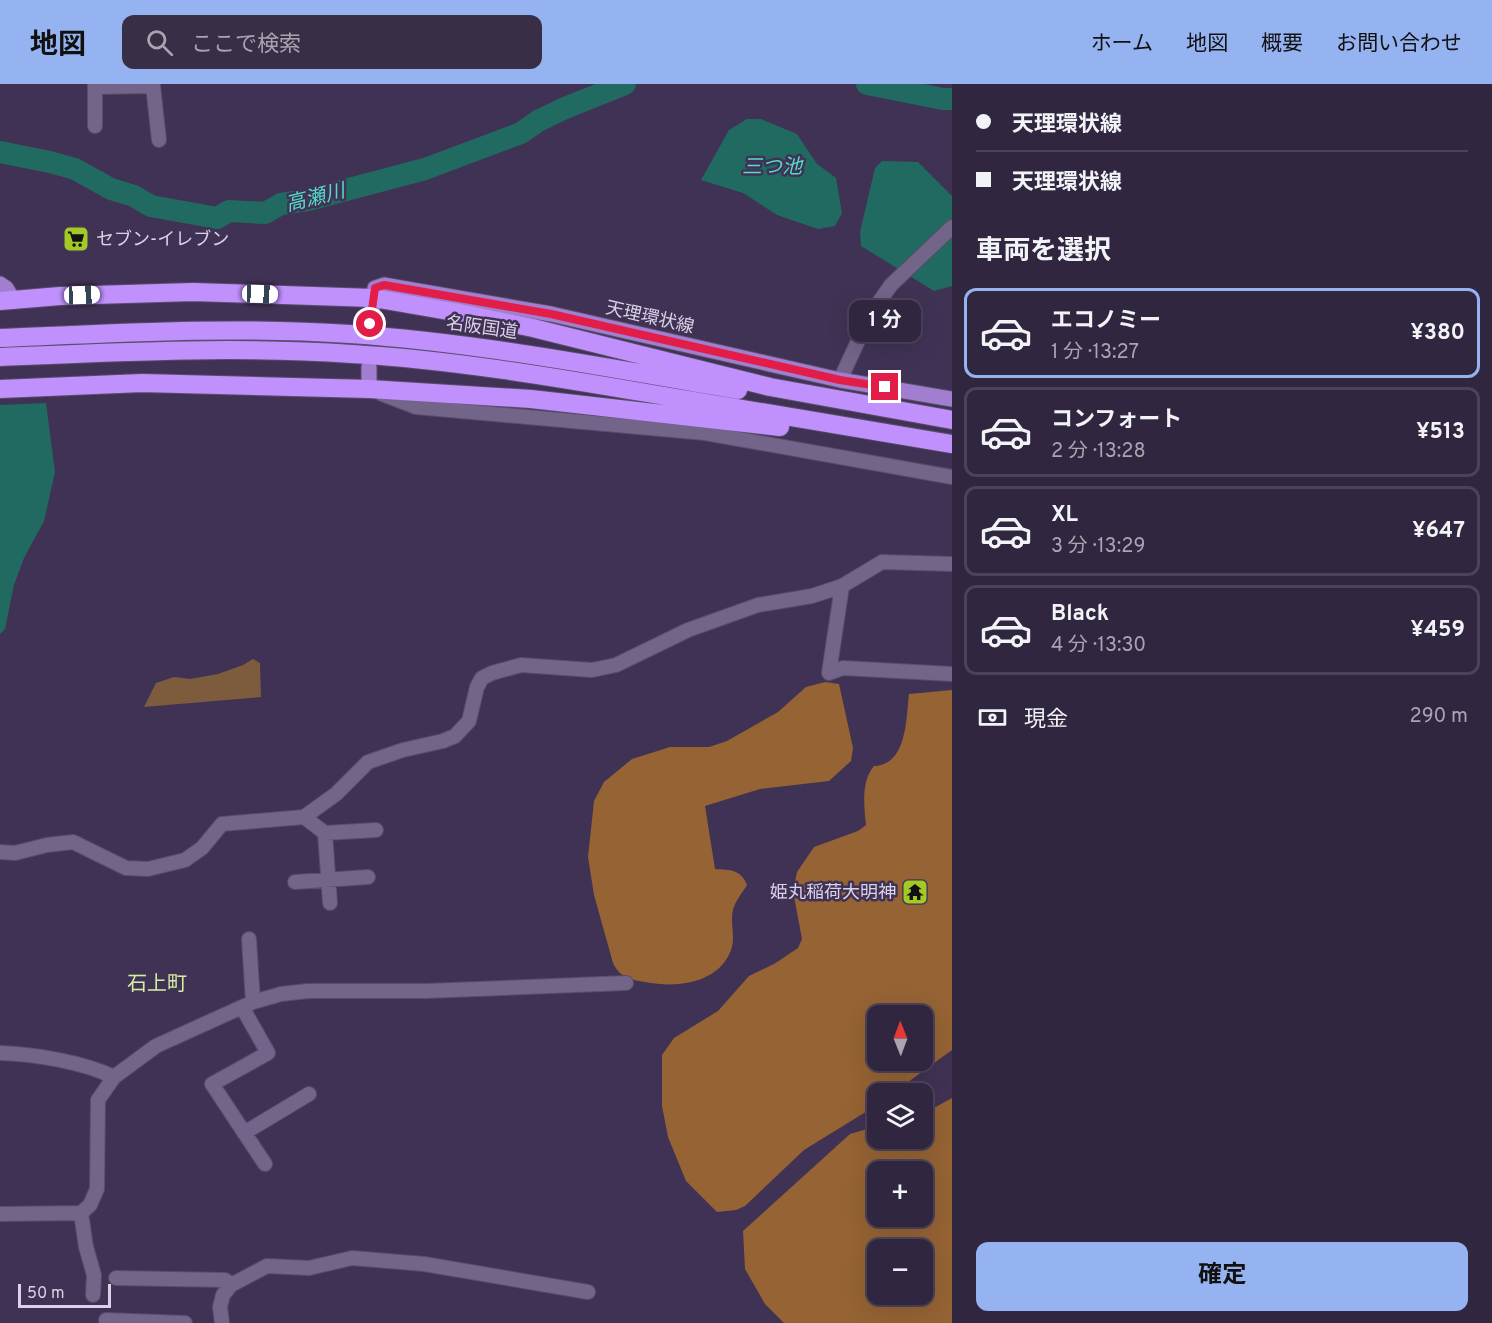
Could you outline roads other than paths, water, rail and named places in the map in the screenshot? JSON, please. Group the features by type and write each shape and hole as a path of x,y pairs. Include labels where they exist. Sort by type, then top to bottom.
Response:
{"highway":[{"path":"7,301 60,296 193,292 373,298 533,328 770,387 952,420"},
{"name":"名阪国道","path":"0,338 126,332 275,331 422,340 584,364 952,426"},
{"path":"0,357 185,350 263,350 425,360 583,382 952,444"},
{"path":"0,389 142,383 369,389 531,399 952,444"}],"main road":[{"path":"0,284 6,288 7,301"},
{"name":"天理環状線","path":"373,298 375,288 384,285 551,314 840,380 952,399"},
{"path":"370,324 373,298"},
{"path":"369,367 369,389"}],"street":[{"path":"95,126 95,86 153,86 159,140"},
{"path":"840,380 870,315 891,285 952,227"},
{"path":"369,389 416,407 705,433 952,477"},
{"path":"0,852 15,853 47,845 73,842 126,868 148,869 185,860 202,848 222,824 304,817 336,794 368,762 455,736 469,721 477,687 482,678 492,673 521,665 592,670 616,665 688,630 748,609 812,596 842,586 882,562 952,564"},
{"path":"842,586 829,673 843,668 952,674"},
{"path":"304,817 325,833 376,830"},
{"path":"325,833 330,903"},
{"path":"295,882 368,877"},
{"path":"249,939 248,1005 268,1053 212,1084 265,1164"},
{"path":"0,1214 81,1213 90,1205 97,1189 98,1100 114,1077 156,1046 248,1005 281,994 308,991 426,991 626,983"},
{"path":"0,1053 25,1054 58,1060 114,1077"},
{"path":"244,1133 309,1094"},
{"path":"81,1213 86,1247 94,1275 93,1295"},
{"path":"222,1323 220,1307 223,1295 231,1285 267,1266 309,1268 352,1258 424,1264 588,1292"},
{"path":"116,1278 225,1280 231,1285"},
{"path":"105,1320 185,1323"}],"water":[{"name":"三つ池","path":"747,119 761,119 797,134 817,164 836,178 842,213 835,226 818,229 777,215 743,193 701,180 729,130"},
{"path":"882,161 918,162 952,196 952,286 934,291 861,246 860,232 875,168"},
{"path":"46,403 55,472 44,521 24,558 14,585 5,629 0,634 0,405"}],"waterway":[{"name":"高瀬川","path":"0,152 75,169 111,189 134,196 151,206 217,218 229,211 265,213 281,204 308,200 425,169 521,133 538,121 565,108 625,84"},
{"name":"高瀬川","path":"867,84 952,99"}],"place":[{"name":"セブン-イレブン","path":"76,239"},
{"name":"姫丸稲荷大明神","path":"915,892"}],"district":[{"name":"石上町","path":"157,983"}]}
